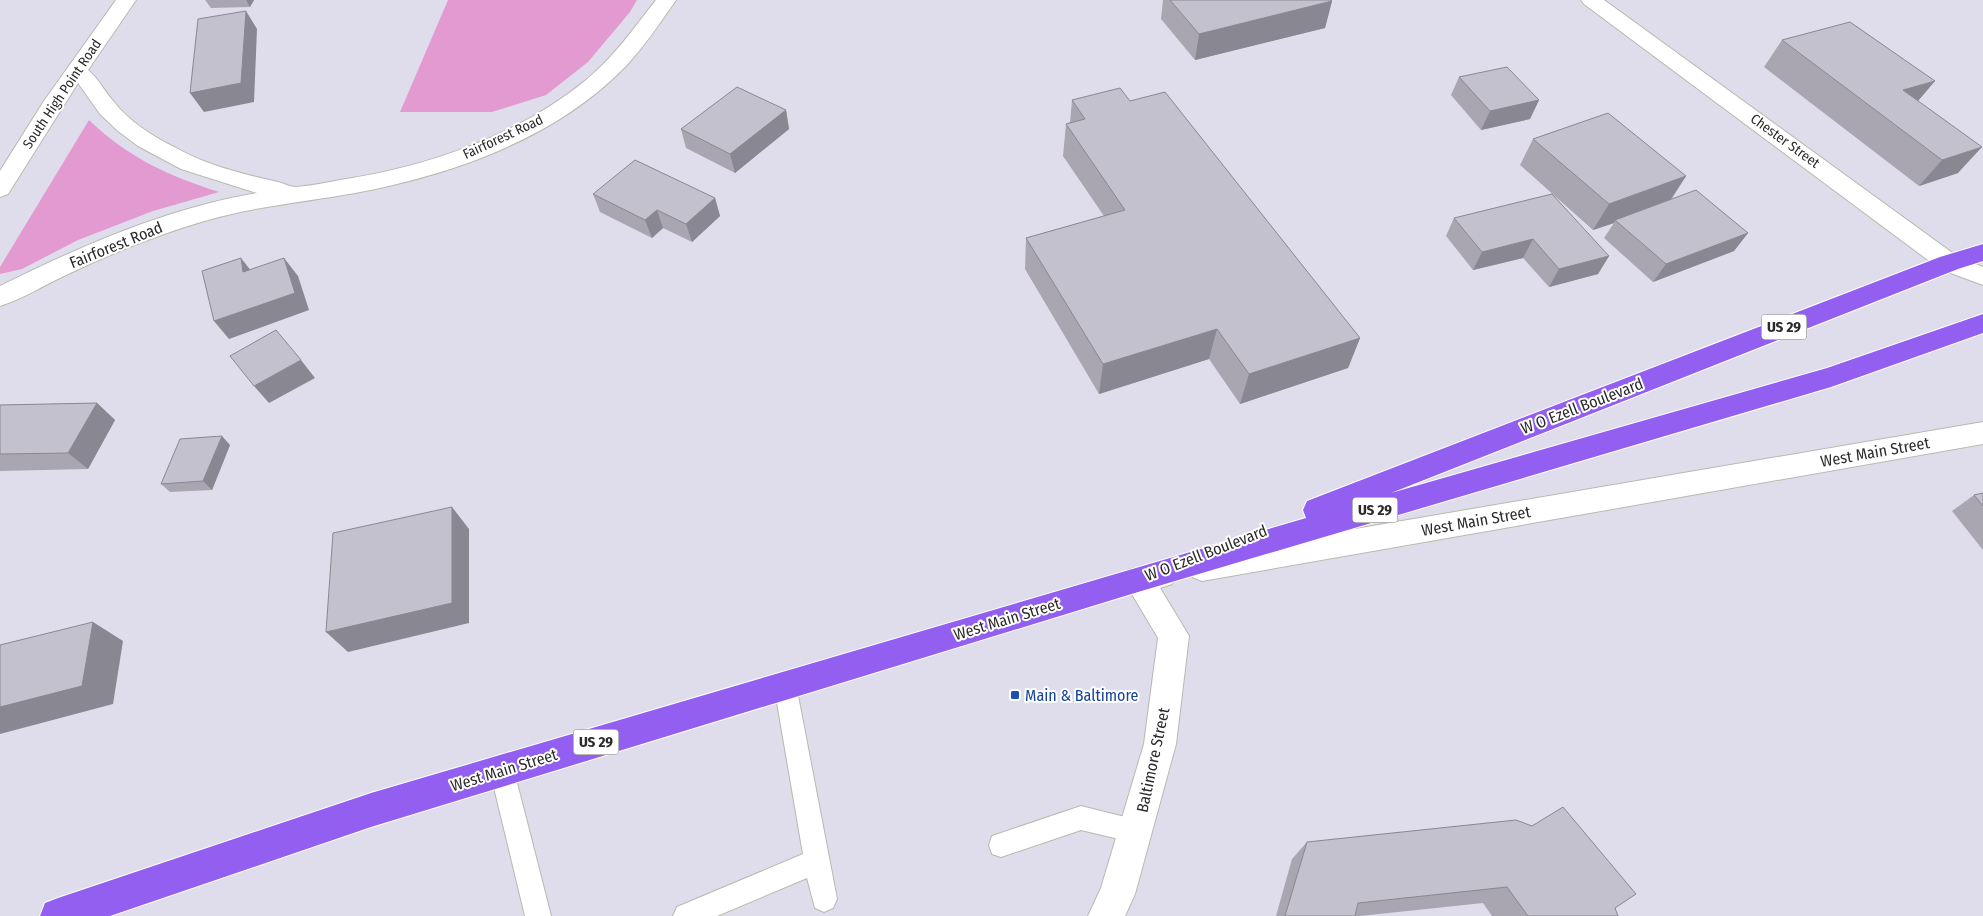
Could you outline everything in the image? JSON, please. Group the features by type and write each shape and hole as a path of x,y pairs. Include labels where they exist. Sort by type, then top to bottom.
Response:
{"main road":[{"name":"W O Ezell Boulevard","path":"1138,580 1948,263 1983,252"},
{"name":"W O Ezell Boulevard","path":"1138,580 1831,377 1983,324"},
{"name":"West Main Street","path":"58,916 371,810 1138,580"}],"street":[{"name":"South High Point Road","path":"0,189 126,0"},
{"name":"Fairforest Road","path":"0,297 76,260 174,222 235,205 370,183 418,171 463,156 518,132 561,108 618,62 666,0"},
{"name":"Chester Street","path":"1591,0 1834,177 1948,263 1983,276"},
{"name":"Fairforest Road","path":"77,71 92,84 107,108 135,134 177,159 220,176 296,194"},
{"name":"West Main Street","path":"1138,580 1983,433"},
{"name":"Baltimore Street","path":"1106,916 1117,894 1160,744 1174,636 1138,580"}],"lane":[{"path":"785,685 824,899"},
{"path":"502,771 538,916"},
{"path":"1001,845 1081,818 1136,831"},
{"path":"686,916 817,861"}],"shaded area":[{"path":"448,0 637,0 630,12 588,62 546,95 492,112 400,112"},
{"path":"89,120 118,145 150,164 219,192 153,211 78,240 22,269 0,274 0,267"}],"building":[{"path":"1170,0 1330,0 1332,1 1199,34"},
{"path":"246,11 241,83 190,93 198,19"},
{"path":"1850,22 1935,81 1903,90 1982,147 1942,160 1782,40"},
{"path":"1507,67 1539,100 1490,111 1459,77"},
{"path":"737,87 786,110 730,154 681,129"},
{"path":"1120,88 1130,101 1165,92 1360,338 1249,374 1217,329 1103,364 1026,238 1125,210 1066,124 1085,119 1072,100"},
{"path":"1608,113 1686,176 1609,204 1533,139"},
{"path":"635,160 715,198 686,224 657,210 645,220 593,194"},
{"path":"1696,190 1748,233 1666,264 1615,220"},
{"path":"1552,194 1609,256 1559,269 1533,239 1482,252 1454,218"},
{"path":"241,258 243,272 284,258 295,293 214,321 202,271"},
{"path":"276,330 301,360 254,386 230,356"},
{"path":"97,403 68,453 0,454 0,405"},
{"path":"222,436 203,481 161,484 180,439"},
{"path":"1983,493 1983,506 1974,495"},
{"path":"452,507 452,603 326,632 333,533"},
{"path":"93,622 82,686 0,707 0,645"},
{"path":"1563,807 1636,894 1615,908 1618,916 1528,916 1507,887 1358,903 1355,916 1285,916 1307,842 1516,820 1532,826"}],"place":[{"name":"Main & Baltimore","path":"1015,695"}]}
